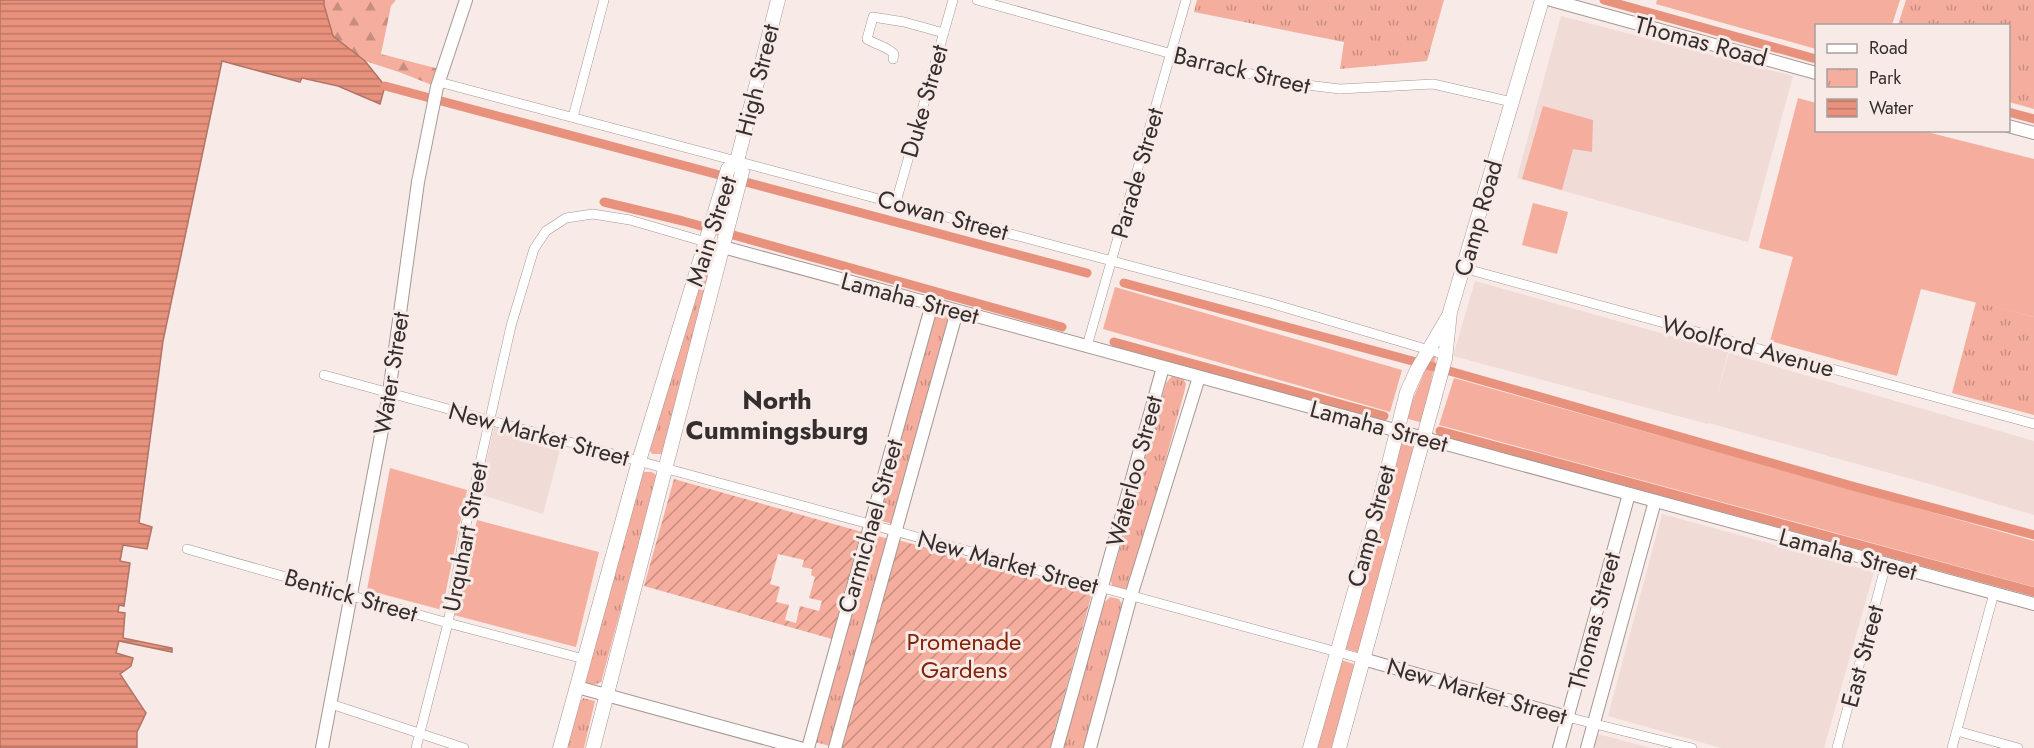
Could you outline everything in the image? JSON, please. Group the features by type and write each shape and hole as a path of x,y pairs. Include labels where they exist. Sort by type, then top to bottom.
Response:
{"main road":[{"name":"High Street","path":"736,167 778,0"},
{"name":"Camp Road","path":"1426,430 1446,357 1450,312 1542,0"},
{"name":"Main Street","path":"560,748 639,461 708,237 736,167"},
{"name":"Main Street","path":"593,748 724,241 736,167"},
{"name":"Camp Street","path":"1310,748 1407,392 1450,312"},
{"name":"Camp Street","path":"1339,748 1426,430"}],"street":[{"name":"Water Street","path":"322,748 389,393 418,182 438,84 466,0"},
{"path":"573,117 604,0"},
{"name":"Duke Street","path":"896,202 953,0"},
{"name":"Barrack Street","path":"977,0 1171,53 1317,88 1433,84 1512,102"},
{"name":"Parade Street","path":"1087,346 1186,0"},
{"name":"Thomas Road","path":"1551,0 1815,73"},
{"path":"893,59 894,54 890,49 875,45 867,39 873,17 904,22 944,33"},
{"name":"Cowan Street","path":"438,84 573,117 736,167 896,202 1270,303 1426,353 1446,357"},
{"path":"2010,127 2034,133"},
{"name":"Urquhart Street","path":"416,748 448,623 489,420 524,278 534,249 546,231 566,218 593,214 724,241"},
{"name":"Lamaha Street","path":"724,241 932,304 1199,377 1426,430 1629,494 2034,604"},
{"name":"Woolford Avenue","path":"1463,268 2034,424"},
{"name":"Carmichael Street","path":"808,748 932,304"},
{"name":"Carmichael Street","path":"835,748 957,311"},
{"name":"Waterloo Street","path":"1058,748 1163,367"},
{"name":"New Market Street","path":"324,375 1363,659 1567,717 1692,748"},
{"name":"Waterloo Street","path":"1090,748 1131,596 1199,377"},
{"name":"Thomas Street","path":"1559,748 1629,494"},
{"name":"Thomas Street","path":"1587,748 1654,501"},
{"name":"Bentick Street","path":"188,549 584,659"},
{"name":"East Street","path":"1837,748 1886,564"},
{"path":"1952,748 1994,593"},
{"path":"577,687 800,748"},
{"path":"331,704 464,748"},
{"path":"1957,731 2018,748"}],"shaded area":[{"path":"1561,16 1793,76 1748,242 1517,178"},
{"path":"1475,281 1728,352 1717,395 1729,353 2034,441 2034,515 1709,423 1453,356"},
{"path":"494,427 561,446 543,514 479,494"},
{"path":"1662,514 1874,572 1824,748 1721,748 1608,716"},
{"path":"1598,734 1651,748 1594,748"}],"green space":[{"path":"324,0 396,0 391,6 381,54 443,70 437,87 365,61 333,36"},
{"path":"1197,0 1444,0 1427,61 1340,69 1344,42 1194,12"},
{"path":"1657,0 1900,0 1892,24 1815,24 1815,49 1656,4"},
{"path":"1906,0 2034,0 2034,109 2010,102 2010,24 1898,24"},
{"path":"1798,98 1815,103 1815,132 1927,132 2034,159 2034,317 1921,289 1897,376 1770,341 1793,257 1759,248"},
{"path":"1543,106 1593,120 1592,152 1573,149 1562,190 1522,179"},
{"path":"1533,203 1568,212 1557,254 1522,245"},
{"path":"705,258 714,259 666,452 652,454 648,447"},
{"path":"1115,287 1402,370 1390,412 1103,329"},
{"path":"1976,302 2034,317 2034,415 1952,393"},
{"path":"935,312 950,317 893,524 878,520"},
{"path":"1440,335 1423,423 1405,418"},
{"path":"1173,375 1182,376 1186,384 1184,393 1136,568 1129,589 1125,591 1112,587 1111,580 1166,383"},
{"path":"1454,378 2034,541 2034,587 1439,425"},
{"path":"1398,441 1418,447 1360,653 1343,648"},
{"path":"390,468 467,490 442,610 367,590"},
{"path":"644,472 652,472 656,475 656,480 601,682 589,684 585,682 641,476"},
{"path":"674,479 862,532 832,639 644,586","holes":["778,554 804,560 802,567 812,569 811,575 815,577 809,598 822,601 819,611 800,606 796,623 785,620 789,605 776,602 780,587 770,584"]},
{"path":"477,520 599,552 576,647 454,615"},
{"path":"874,535 889,539 830,746 815,742"},
{"name":"Promenade Gardens","path":"898,540 1092,593 1050,748 842,748"},
{"path":"1110,597 1119,599 1123,606 1084,748 1062,748 1102,605"},
{"path":"1338,659 1357,665 1334,748 1314,748"},
{"path":"583,698 595,701 584,748 567,748 580,702"}],"water":[{"path":"0,0 324,0 333,36 365,61 385,86 380,104 338,86 302,78 300,82 222,61 163,341 139,523 152,527 147,549 123,545 120,561 130,563 124,606 119,605 118,612 125,613 123,638 172,648 172,652 119,641 116,653 133,658 131,666 120,674 146,713 137,732 137,748 0,748"}],"waterway":[{"path":"1604,0 1815,59"},
{"path":"385,86 1087,273"},
{"path":"2010,113 2034,119"},
{"path":"604,202 683,221 1062,327"},
{"path":"1124,283 1453,372 1852,486 2034,535"},
{"path":"1114,342 1384,416"},
{"path":"1440,431 2034,592"}],"district":[{"name":"North Cummingsburg","path":"777,415"}]}
